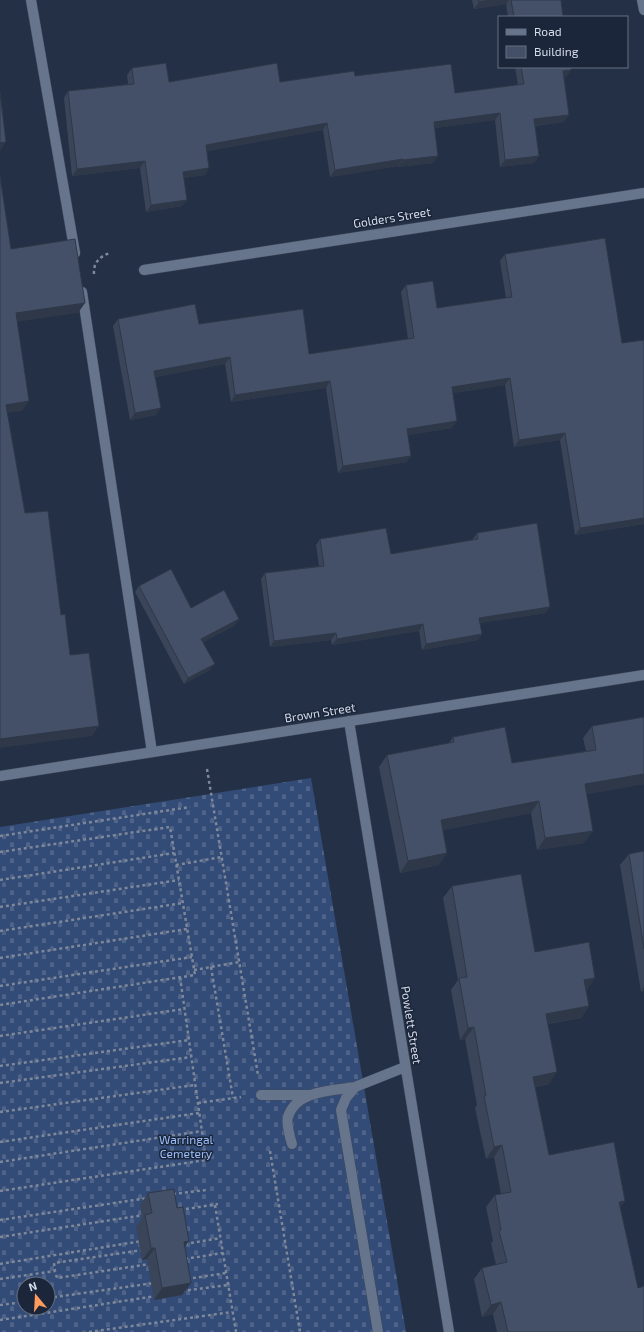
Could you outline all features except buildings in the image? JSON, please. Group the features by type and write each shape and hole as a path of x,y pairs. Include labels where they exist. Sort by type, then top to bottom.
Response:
{"street":[{"path":"32,0 76,262"},
{"path":"642,0 644,10"},
{"name":"Golders Street","path":"144,270 644,193"},
{"path":"80,281 152,752"},
{"name":"Brown Street","path":"0,776 644,675"},
{"name":"Powlett Street","path":"349,722 449,1332"},
{"path":"261,1095 310,1095 355,1087 405,1067"},
{"path":"355,1087 346,1098 342,1110 378,1332"},
{"path":"292,1144 287,1118 295,1104 310,1095"}],"path":[{"path":"198,1104 261,1095 207,769"},
{"path":"0,836 190,807"},
{"path":"0,852 170,827 195,975 0,1004"},
{"path":"0,880 174,852"},
{"path":"176,865 222,857"},
{"path":"0,907 179,880"},
{"path":"0,931 183,903"},
{"path":"0,958 187,929"},
{"path":"0,986 192,957"},
{"path":"194,970 239,962"},
{"path":"211,967 233,1098"},
{"path":"0,1191 206,1160 180,978"},
{"path":"0,1036 184,1009"},
{"path":"0,1066 189,1040"},
{"path":"0,1083 191,1057"},
{"path":"0,1112 196,1085"},
{"path":"0,1142 200,1113"},
{"path":"0,1162 202,1131"},
{"path":"270,1148 300,1332"},
{"path":"168,1195 206,1190"},
{"path":"0,1220 153,1197"},
{"path":"176,1210 216,1204 220,1238 236,1332"},
{"path":"0,1237 146,1215"},
{"path":"184,1244 220,1238"},
{"path":"0,1264 146,1241"},
{"path":"146,1249 54,1263 55,1271 57,1278 152,1264"},
{"path":"183,1259 223,1253"},
{"path":"0,1279 55,1271"},
{"path":"180,1280 226,1273"},
{"path":"56,1297 156,1283"},
{"path":"176,1292 228,1285"},
{"path":"0,1320 157,1296"},
{"path":"0,1305 16,1303"},
{"path":"89,1332 232,1312"}],"green space":[{"name":"Warringal Cemetery","path":"311,778 406,1332 0,1332 0,827"}]}
